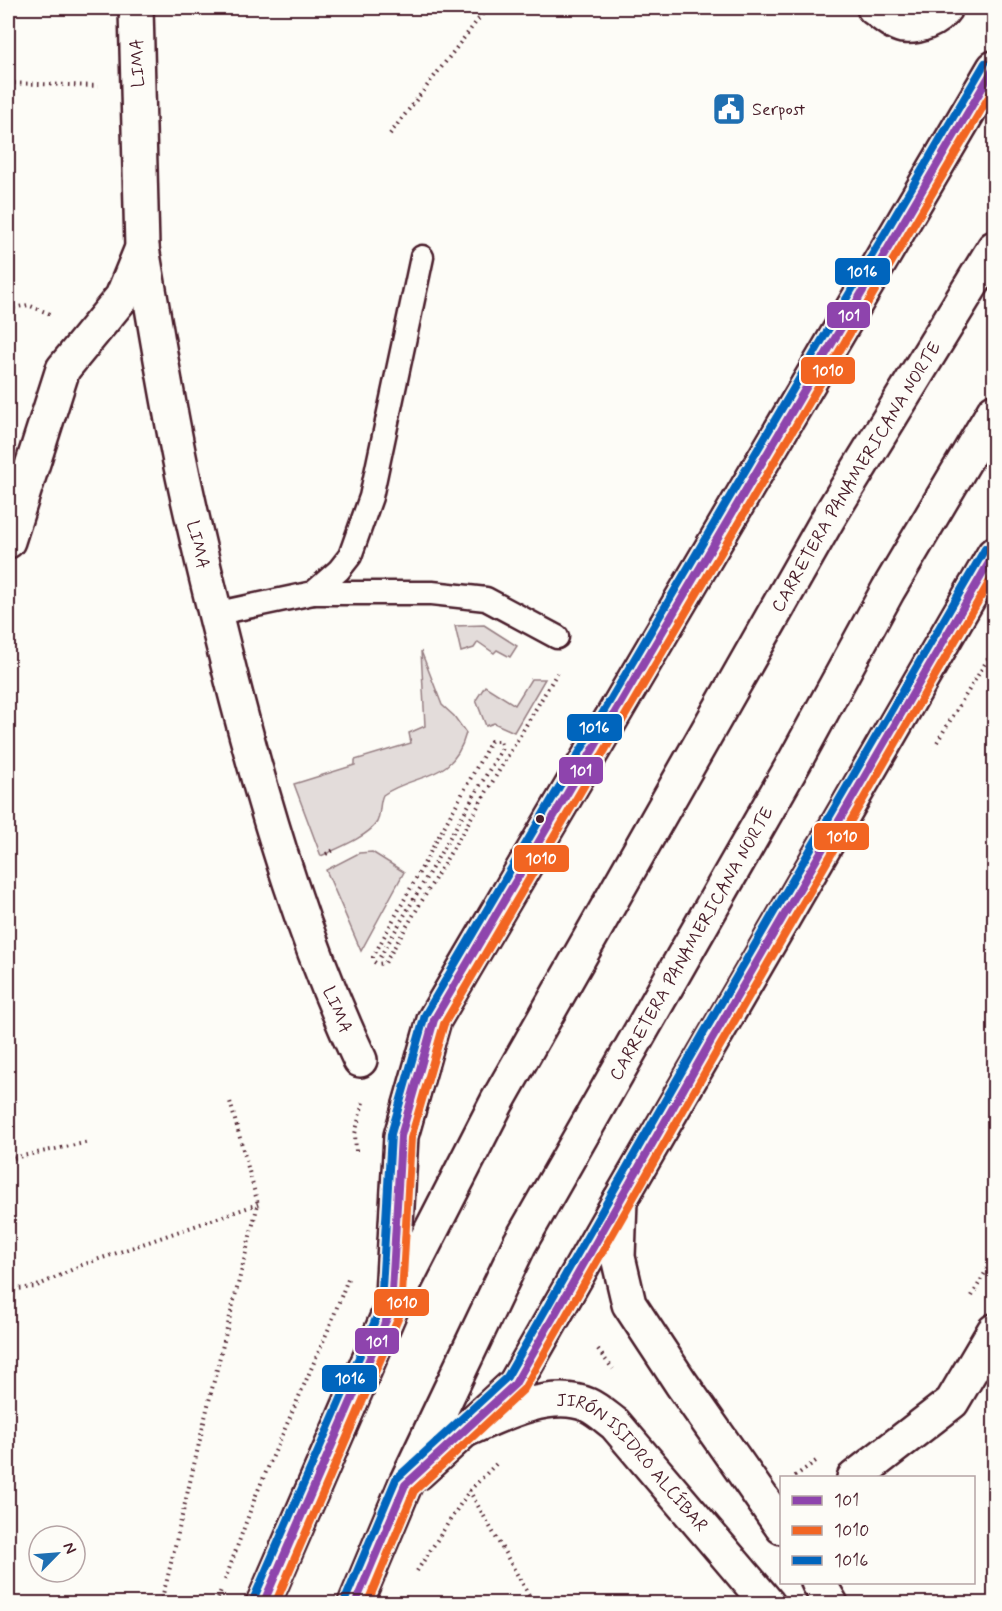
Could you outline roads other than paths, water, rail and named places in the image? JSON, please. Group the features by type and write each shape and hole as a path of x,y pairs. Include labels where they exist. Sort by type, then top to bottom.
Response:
{"main road":[{"name":"LIMA","path":"136,8 142,248 176,439 214,614 262,792 283,862 333,1001 360,1060"},
{"path":"874,8 901,26 921,25 941,14 945,8"},
{"path":"391,1309 401,1136 434,1020 994,68"},
{"path":"8,541 63,369 123,297 142,248"},
{"name":"CARRETERA PANAMERICANA NORTE","path":"267,1593 391,1309 497,1102 829,517 994,248"},
{"name":"CARRETERA PANAMERICANA NORTE","path":"355,1604 405,1485 520,1243 783,782 888,590 994,411"},
{"path":"405,1485 515,1384 994,554"},
{"path":"620,1200 618,1257 630,1304 657,1347 780,1524"},
{"path":"857,1476 952,1402 994,1331"},
{"name":"JIRÓN ISIDRO ALCÍBAR","path":"454,1440 524,1406 559,1399 588,1405 615,1424 768,1604"},
{"path":"819,1584 831,1604"}],"lane":[{"path":"313,593 339,570 350,556 367,507 422,257"},
{"path":"214,614 313,593 432,593 486,599 557,637"}],"place":[{"name":"Serpost","path":"729,109"}]}
